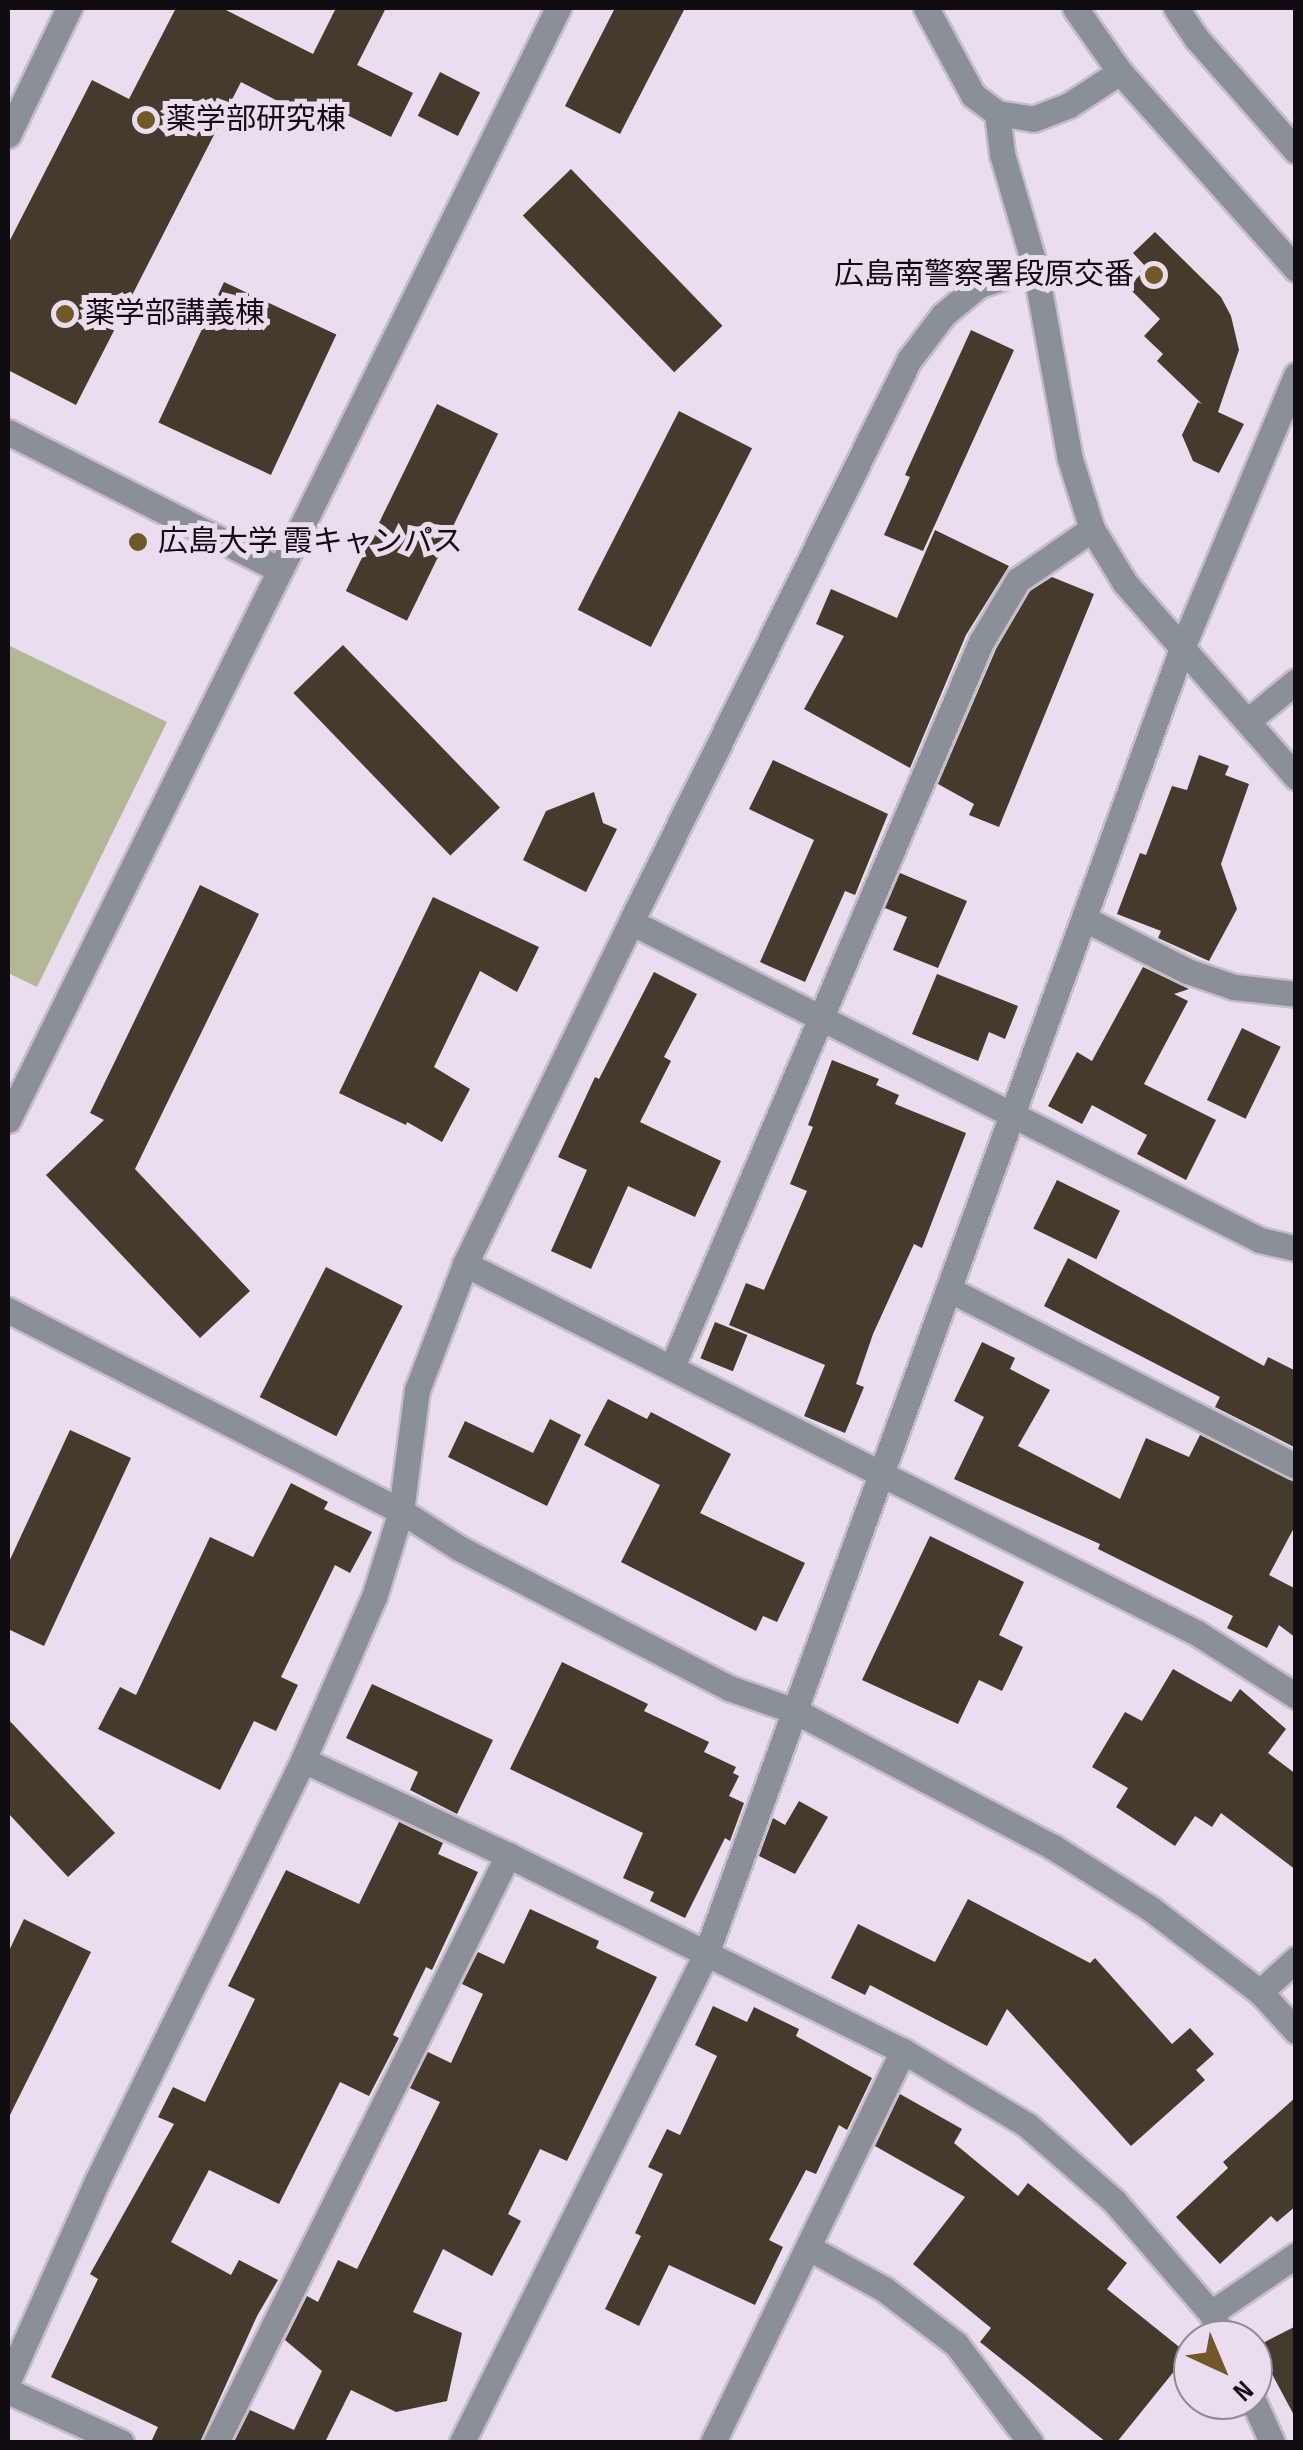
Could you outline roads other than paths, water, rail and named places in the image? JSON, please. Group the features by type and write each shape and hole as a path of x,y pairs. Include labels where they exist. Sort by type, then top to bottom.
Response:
{"street":[{"path":"8,135 70,8"},
{"path":"8,1120 558,8"},
{"path":"926,8 973,96 997,113 1033,119 1069,105 1120,72"},
{"path":"1076,8 1120,72 1296,269"},
{"path":"1176,8 1197,39 1296,151"},
{"path":"997,113 1002,154 1035,268 1070,460 1092,529 1126,583 1296,777"},
{"path":"8,2381 97,2181 303,1760 374,1598 400,1511 417,1390 465,1264 631,922 908,360 942,314 979,285 1035,268"},
{"path":"462,2442 706,1954 1182,648 1296,375"},
{"path":"8,432 278,568"},
{"path":"672,1367 981,642 1018,580 1092,529"},
{"path":"1249,720 1296,681"},
{"path":"1085,920 1203,976 1234,986 1296,994"},
{"path":"631,922 1015,1112 1260,1240 1296,1248"},
{"path":"465,1264 1197,1633 1296,1696"},
{"path":"950,1290 1296,1466"},
{"path":"8,1310 400,1511 459,1548 728,1688 795,1711 1053,1847 1151,1909 1260,1992 1296,2030"},
{"path":"303,1760 508,1855 903,2051 1027,2126 1114,2200 1214,2320"},
{"path":"216,2442 508,1855"},
{"path":"1260,1992 1296,1958"},
{"path":"713,2442 903,2051"},
{"path":"809,2248 884,2289 956,2344 1030,2442"},
{"path":"1211,2313 1296,2255"},
{"path":"8,2391 121,2442"}],"place":[{"name":"薬学部研究棟","path":"146,120"},
{"name":"広島南警察署段原交番","path":"1154,275"},
{"name":"薬学部講義棟","path":"65,314"},
{"name":"広島大学 霞キャンパス","path":"138,542"}]}
